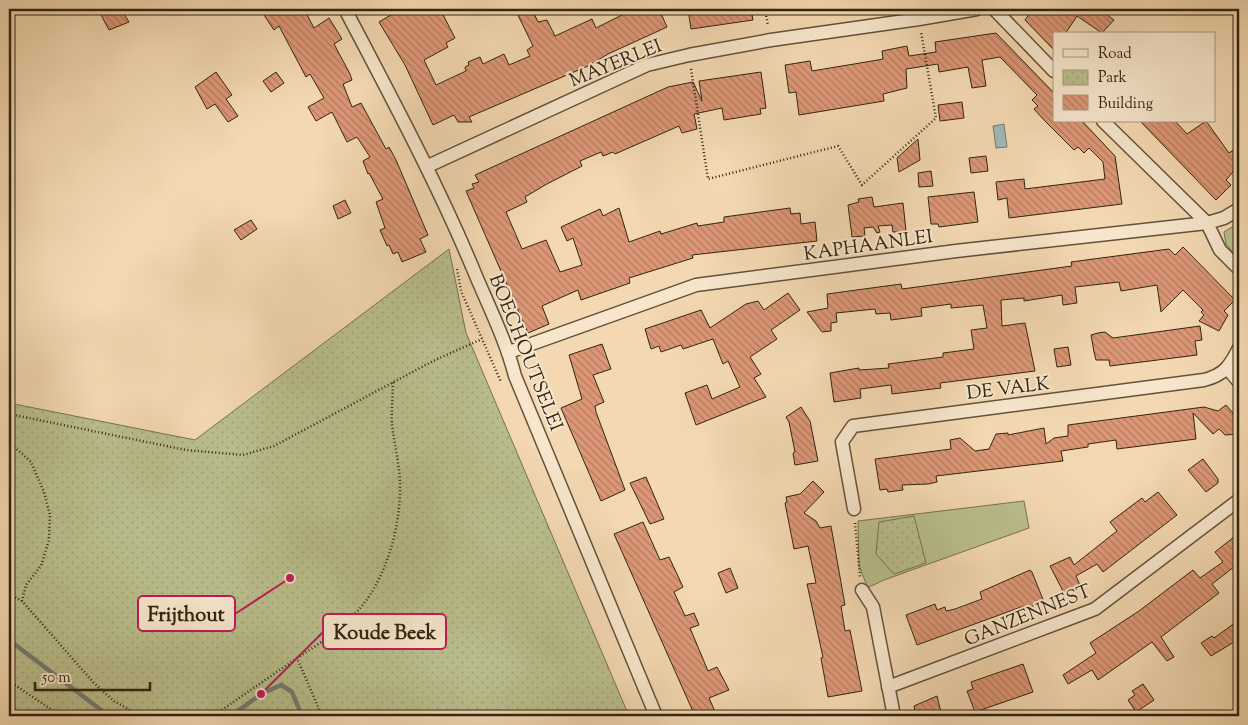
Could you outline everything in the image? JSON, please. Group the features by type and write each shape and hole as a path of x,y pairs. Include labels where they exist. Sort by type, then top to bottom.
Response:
{"street":[{"name":"BOECHOUTSELEI","path":"345,9 428,166 509,352 515,376 656,716"},
{"name":"MAYERLEI","path":"428,166 647,65 689,55 771,40 919,20 977,9"},
{"path":"994,9 1053,70"},
{"path":"1104,122 1207,223 1220,250 1239,269"},
{"name":"KAPHAANLEI","path":"509,352 696,286 956,251 1207,223 1224,218 1239,209"},
{"path":"1239,348 1228,369 1239,382"},
{"name":"DE VALK","path":"854,509 842,442 853,426 1204,380 1219,376 1228,369"},
{"name":"GANZENNEST","path":"888,687 1095,609 1239,500"},
{"path":"862,590 873,607 894,716"}],"path":[{"path":"765,9 771,40"},
{"path":"689,55 708,179 838,146 862,185 936,118 919,20"},
{"path":"9,414 186,450 243,455 274,446 393,382 482,339 491,359"},
{"path":"213,716 324,640 348,621 373,590 391,547 399,513 400,479 392,421 393,382"},
{"path":"9,442 31,462 44,492 50,515 49,540 41,566 26,585 22,601"},
{"path":"854,509 858,568 862,590"},
{"path":"9,594 22,601 94,683 114,701 140,716"},
{"path":"297,658 322,716"},
{"path":"9,681 60,716"}],"green space":[{"path":"1239,223 1239,260 1226,244 1224,232"},
{"path":"449,249 466,333 629,716 9,716 9,403 195,440"},
{"path":"1024,501 1029,528 869,587 867,586 859,566 858,521"},
{"path":"914,516 926,563 894,574 876,554 879,522"}],"water":[{"path":"1004,124 1007,147 996,148 993,126"}],"building":[{"path":"108,9 121,9 129,22 109,30 100,13"},
{"path":"260,9 304,9 314,28 329,18 342,39 334,44 352,80 343,84 352,107 361,103 386,149 389,147 396,160 428,235 420,239 426,252 402,262 398,252 393,254 389,245 387,246 380,230 385,228 376,202 383,199 368,174 363,161 370,157 357,137 347,142 332,112 316,121 308,107 324,98 310,74 306,77 279,26 274,30"},
{"path":"401,9 440,9 455,38 446,43 448,47 424,60 436,85 466,71 465,67 469,65 468,62 480,57 483,64 504,54 509,65 530,56 527,50 533,46 515,9 532,9 538,22 547,20 555,36 592,19 596,28 622,15 619,9 659,9 667,27 608,54 588,66 469,117 472,122 458,122 454,115 433,125 405,65 379,22"},
{"path":"688,9 751,9 753,20 691,29"},
{"path":"1033,9 1099,9 1114,20 1103,32 1101,32 1077,16 1066,32 1053,32 1053,49 1025,20"},
{"path":"996,33 1053,92 1053,122 1083,122 1115,156 1122,204 1009,218 1007,198 998,200 996,182 1024,179 1025,189 1105,179 1103,162 1089,148 1084,153 1078,147 1074,150 1045,121 1034,109 1038,106 1032,100 1037,95 1000,57 982,60 986,86 972,88 968,67 939,72 938,64 906,69 907,88 883,94 884,101 799,115 796,92 789,93 785,65 810,61 812,71 883,59 882,51 907,46 909,56 936,52 935,42"},
{"path":"216,72 232,95 226,99 238,116 228,122 215,104 207,109 195,87"},
{"path":"276,72 284,83 271,92 263,81"},
{"path":"761,72 766,108 760,109 761,114 724,120 722,108 694,114 697,129 682,133 679,126 615,154 613,152 603,156 601,152 580,161 582,166 525,197 527,202 506,212 522,249 546,240 560,272 582,265 573,238 567,241 561,227 600,209 603,216 619,208 629,242 660,231 661,234 697,223 698,226 724,222 724,217 790,208 791,214 800,213 801,224 815,222 817,241 692,255 693,258 629,278 630,283 581,300 578,290 542,306 549,324 528,333 466,191 474,188 472,184 479,182 475,175 668,87 693,82 702,101 699,81"},
{"path":"962,102 964,118 940,121 938,105"},
{"path":"1141,122 1176,122 1187,134 1207,122 1229,153 1239,146 1239,165 1226,180 1231,185 1216,200"},
{"path":"918,139 920,160 899,172 897,158"},
{"path":"986,156 988,171 971,173 969,158"},
{"path":"931,171 933,186 919,187 918,173"},
{"path":"974,192 978,222 939,227 938,224 931,224 928,197"},
{"path":"872,197 874,207 903,203 906,231 893,232 892,225 878,226 880,232 877,233 873,227 864,228 865,236 852,237 848,205 859,202 858,199"},
{"path":"345,200 351,213 338,219 333,206"},
{"path":"251,220 257,229 241,240 234,230"},
{"path":"1183,247 1235,300 1224,311 1228,315 1219,331 1199,321 1204,315 1201,312 1203,310 1183,290 1161,312 1157,285 1121,291 1119,282 1075,287 1077,303 1063,305 1062,295 1024,301 1024,298 1001,300 1002,326 1025,323 1035,371 940,383 941,388 892,394 891,385 860,389 861,398 834,402 830,373 859,368 859,370 889,368 888,364 943,357 943,353 974,349 971,330 987,328 983,305 951,308 951,304 921,308 922,316 891,320 890,313 876,314 875,309 836,313 837,322 831,323 831,331 822,332 807,312 828,308 827,294 901,284 902,289 1072,266 1071,262 1169,249 1175,255"},
{"path":"788,293 800,310 771,330 777,339 750,357 761,374 754,378 766,397 696,425 685,393 707,385 712,399 740,387 728,361 723,364 713,339 683,349 681,345 661,352 659,346 651,349 645,329 701,310 710,328 746,304 758,301 764,310"},
{"path":"1200,326 1202,340 1195,341 1197,355 1110,366 1109,360 1096,360 1091,335 1105,332 1113,338"},
{"path":"602,344 611,369 593,375 604,402 595,406 625,490 601,501 561,408 582,399 569,355"},
{"path":"1068,347 1071,365 1057,367 1054,349"},
{"path":"1226,405 1239,420 1239,434 1225,435 1219,429 1213,434 1193,413 1196,439 1117,449 1116,440 1088,444 1088,447 1061,451 1063,461 936,476 937,482 902,485 903,490 888,492 887,489 880,490 875,459 951,449 950,440 960,438 975,451 989,449 996,434 1008,433 1008,435 1044,428 1046,444 1054,438 1068,436 1068,425 1204,407 1218,411"},
{"path":"801,407 810,421 818,461 795,465 793,453 795,452 789,422 786,417"},
{"path":"1203,459 1218,479 1218,483 1206,492 1188,470"},
{"path":"646,477 664,519 650,524 630,483"},
{"path":"813,481 824,492 804,513 816,521 820,528 831,526 845,605 841,606 845,631 850,630 862,691 828,697 821,658 823,657 807,584 816,583 808,546 794,549 785,503 787,502 786,497 800,494"},
{"path":"1158,492 1177,515 1103,572 1097,564 1076,576 1080,585 1064,593 1050,566 1070,557 1074,565 1117,531 1110,522 1142,498 1145,502"},
{"path":"643,522 660,560 669,557 683,587 674,592 685,616 694,613 699,625 690,628 708,671 717,667 729,690 709,698 717,716 695,716 614,534"},
{"path":"1239,533 1239,563 1212,584 1219,593 1161,637 1174,657 1167,661 1152,642 1098,680 1092,670 1068,684 1063,675 1096,653 1090,643 1139,611 1193,570 1200,578 1223,562 1215,552"},
{"path":"730,568 738,588 726,593 718,573"},
{"path":"1030,570 1044,602 1025,609 1024,606 917,645 906,615 935,604 937,610 945,607 946,611 955,609 982,599 980,592"},
{"path":"1239,620 1239,639 1211,656 1201,643 1212,636 1214,638"},
{"path":"1023,664 1033,692 975,712 967,691 973,689 971,682"},
{"path":"1143,684 1154,700 1136,712 1128,700 1135,695 1132,691"},
{"path":"937,696 942,716 916,716 914,706"}],"waterway":[{"path":"9,640 109,716"},
{"path":"231,716 261,694 281,685 292,692 302,716"}],"place":[{"name":"Frijthout","path":"290,578"},
{"name":"Koude Beek","path":"261,694"}]}
